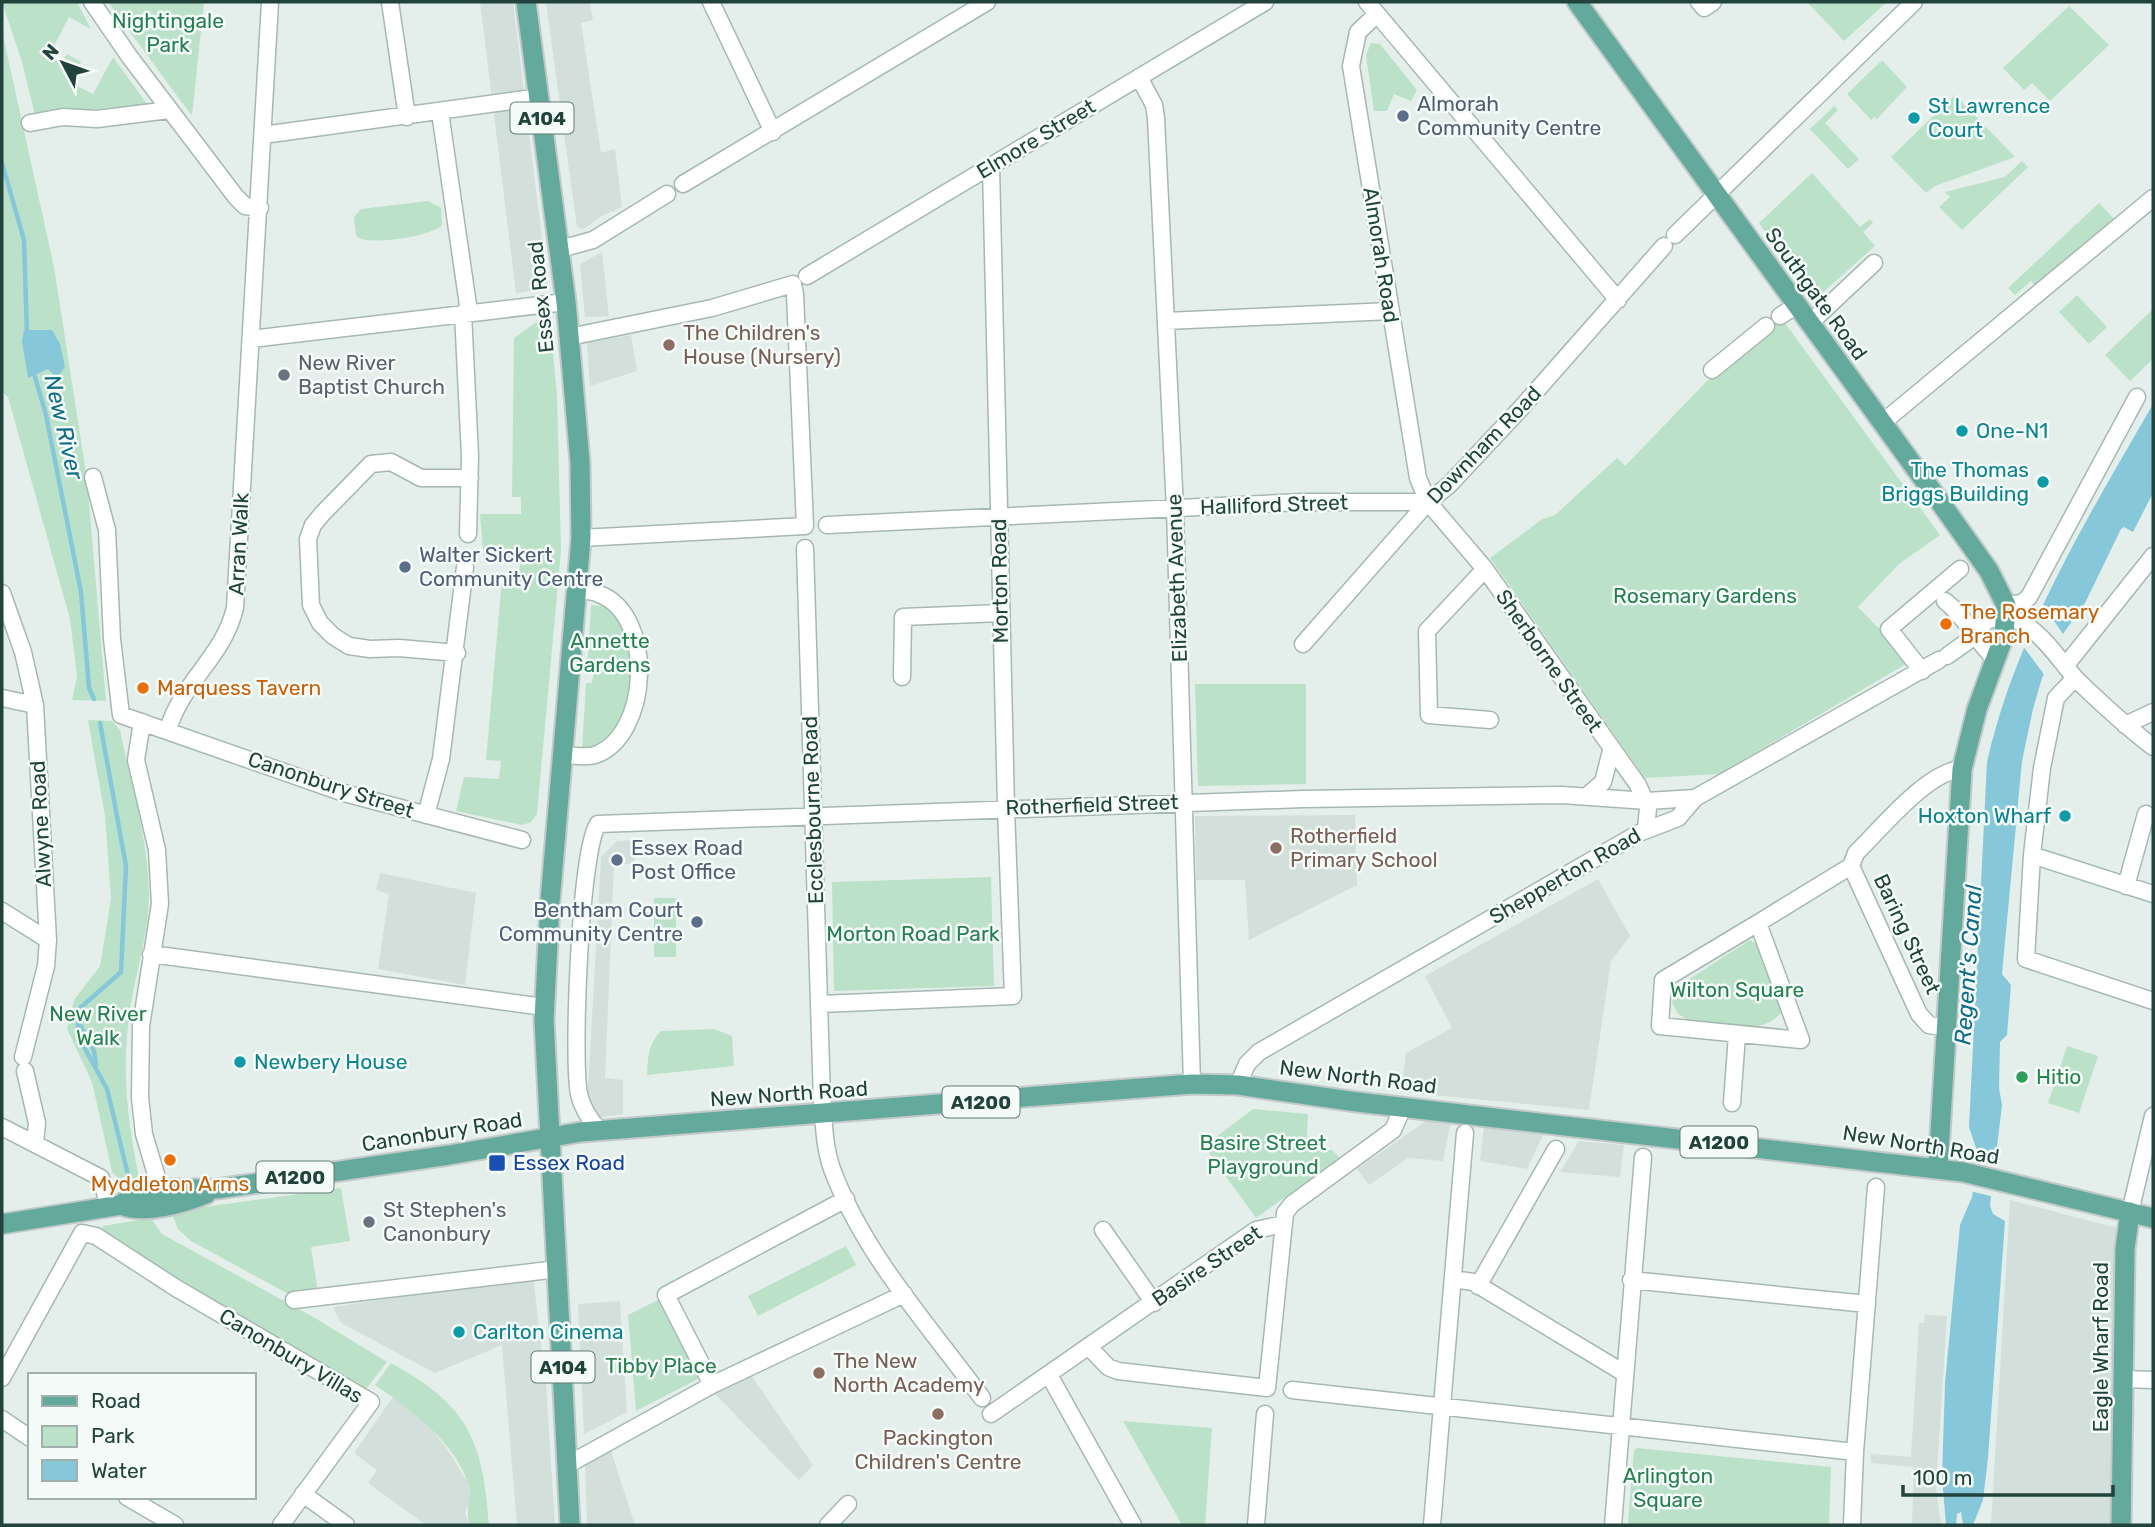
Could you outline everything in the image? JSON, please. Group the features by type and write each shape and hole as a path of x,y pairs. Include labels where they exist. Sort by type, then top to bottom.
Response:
{"main road":[{"name":"Essex Road","path":"526,2 566,302 580,462 582,538 544,1007 570,1525"},
{"name":"Southgate Road","path":"1577,2 1989,571 2011,615"},
{"name":"Baring Street","path":"1938,1168 1962,769 1977,709 2011,615"},
{"name":"New North Road","path":"550,1137 1192,1084 1238,1085 1403,1107 1938,1168 2000,1180 2153,1218"},
{"name":"Canonbury Road","path":"115,1206 131,1196 161,1191 217,1189 449,1156 550,1137"},
{"name":"Canonbury Road","path":"2,1224 115,1206 133,1210 187,1201 217,1189"},
{"name":"Eagle Wharf Road","path":"2121,1525 2124,1249 2130,1212"}],"street":[{"path":"92,2 169,110 242,204 260,208"},
{"name":"Arran Walk","path":"168,730 183,693 220,648 235,608 270,2"},
{"path":"390,2 407,117"},
{"path":"683,184 987,2"},
{"name":"Elmore Street","path":"569,337 712,308 800,280 1265,2"},
{"path":"1699,2 1704,8 1713,2"},
{"name":"Downham Road","path":"1303,644 1428,502 1449,485 1714,194 1914,2"},
{"path":"720,5 773,132"},
{"path":"1372,8 1618,300"},
{"name":"Almorah Road","path":"1372,8 1358,32 1351,66 1418,478 1428,502"},
{"name":"Elizabeth Avenue","path":"1139,77 1154,105 1156,118 1175,509 1192,1084"},
{"path":"263,135 540,97"},
{"path":"30,123 63,117 97,119 169,110"},
{"path":"440,112 466,312 470,478 468,534"},
{"name":"Morton Road","path":"820,1004 1013,996 990,166"},
{"path":"559,249 587,243 667,194"},
{"path":"1882,423 2153,198"},
{"path":"1810,323 1874,264"},
{"path":"582,538 805,526 797,319 800,280"},
{"path":"251,339 566,302"},
{"path":"1780,316 1797,305"},
{"path":"1166,321 1391,311"},
{"path":"1712,370 1766,326"},
{"name":"Shepperton Road","path":"1238,1085 1247,1064 1259,1052 1646,830 1655,829 1678,818 1695,799 1943,658 1975,636 1986,621 2011,615 2031,594 2137,397"},
{"path":"457,653 348,646 334,636 320,623 311,605 308,539 313,525 323,513 371,464 391,462 421,478 470,478"},
{"name":"Canonbury Street","path":"93,477 107,530 112,639 121,715 344,793 522,840"},
{"name":"Halliford Street","path":"827,525 1302,502 1428,502"},
{"name":"Sherborne Street","path":"1428,502 1485,569 1569,685 1647,801"},
{"name":"Ecclesbourne Road","path":"806,548 823,1114 829,1157 846,1199 877,1257 982,1398"},
{"path":"2153,556 2066,665 2056,698 2042,768 2032,855 2026,959 2153,1001"},
{"path":"426,815 441,759 457,653 465,567"},
{"path":"1485,569 1427,631 1429,715 1490,720"},
{"path":"1922,671 1889,629 1960,569"},
{"path":"563,755 595,755 620,738 633,711 639,678 639,648 630,625 619,609 600,594 578,590"},
{"name":"Alwyne Road","path":"2,593 23,652 35,705 48,940 46,966 24,1064 37,1123 35,1143"},
{"path":"1945,601 1967,621 1975,636 1996,660"},
{"path":"902,677 903,617 1001,613"},
{"path":"2011,615 2042,637 2125,725 2153,747"},
{"path":"2,698 35,705"},
{"path":"2125,725 2153,712"},
{"path":"142,722 136,760 157,850 159,891 141,1026 140,1098 152,1167 157,1172 161,1191"},
{"path":"1587,796 1603,782 1611,751"},
{"name":"Baring Street","path":"1947,1028 1929,1025 1919,1014 1852,866 1856,853 1931,781 1951,770 1962,769"},
{"name":"Rotherfield Street","path":"600,1131 583,1107 577,1080 578,993 588,853 598,824 1184,802 1587,796 1647,801 1695,799"},
{"path":"1646,830 1649,816 1647,801"},
{"path":"2126,886 2146,814"},
{"path":"2032,855 2153,894"},
{"path":"1758,923 1801,1040 1660,1026 1663,979 1852,866"},
{"path":"2,911 48,940"},
{"path":"151,954 544,1007"},
{"path":"1732,1103 1737,1035"},
{"name":"Basire Street","path":"991,1414 1256,1230 1283,1224 1285,1213 1292,1204 1393,1130 1403,1107"},
{"path":"2130,1212 2153,1115"},
{"path":"2,1127 101,1178 115,1206"},
{"path":"1437,1525 1442,1408 1465,1133"},
{"path":"1478,1286 1556,1149"},
{"path":"1613,1525 1643,1157"},
{"path":"1853,1525 1855,1452 1876,1187"},
{"path":"712,1385 666,1295 846,1199"},
{"path":"1089,1347 1108,1367 1118,1371 1267,1388 1283,1224"},
{"path":"1103,1230 1154,1303"},
{"name":"Canonbury Villas","path":"2,1378 82,1233 96,1236 176,1288 370,1402 281,1525"},
{"path":"294,1300 558,1269"},
{"path":"1453,1279 1467,1280 1478,1286 1624,1373"},
{"path":"1631,1280 1867,1304"},
{"path":"569,1464 712,1385 904,1294"},
{"path":"1049,1375 1133,1525"},
{"path":"2124,1378 2153,1380"},
{"path":"1292,1390 1855,1452"},
{"path":"1256,1525 1265,1414"},
{"path":"2,1419 28,1437"},
{"path":"303,1494 346,1525"},
{"path":"130,1499 175,1525"},
{"path":"828,1525 848,1504"}],"shaded area":[{"path":"480,2 513,2 548,289 516,293"},
{"path":"546,3 590,4 593,20 581,23 601,153 615,149 622,207 600,217 584,229 577,227"},
{"path":"602,252 609,316 585,317 580,264"},
{"path":"631,335 637,371 590,386 587,343"},
{"name":"Rotherfield Primary School","path":"1355,815 1357,885 1249,940 1245,880 1196,880 1195,816"},
{"path":"636,840 634,864 614,864 605,1078 623,1080 623,1114 597,1118 587,1107 601,857 617,841"},
{"path":"380,873 476,893 465,985 378,969 389,894 376,890"},
{"path":"1598,879 1630,936 1611,961 1589,1110 1401,1092 1406,1053 1452,1028 1425,976"},
{"path":"1429,1119 1451,1121 1443,1161 1408,1158 1369,1185 1357,1169"},
{"path":"1484,1126 1543,1135 1527,1169 1480,1161"},
{"path":"1579,1141 1624,1145 1620,1177 1560,1172"},
{"path":"2010,1200 2117,1228 2111,1525 1991,1525"},
{"path":"533,1277 546,1384 555,1525 517,1525 502,1345 435,1373 341,1323 333,1307"},
{"path":"620,1301 627,1412 584,1434 578,1304"},
{"path":"1925,1315 1947,1316 1936,1489 1941,1525 1912,1525 1914,1467 1871,1463 1871,1454 1911,1457 1919,1323 1924,1323"},
{"path":"749,1372 813,1465 799,1480 712,1391"},
{"path":"393,1397 422,1417 445,1446 468,1483 470,1500 465,1514 470,1525 426,1525 368,1483 377,1470 354,1453"},
{"path":"610,1448 635,1525 587,1525 585,1460"}],"green space":[{"path":"2,2 77,2 91,29 69,17 49,55 62,62 67,54 81,62 71,83 93,94 113,57 147,104 35,115 22,62"},
{"name":"Nightingale Park","path":"108,2 204,2 192,116"},
{"path":"1807,2 1887,2 1844,41"},
{"path":"2069,6 2109,45 2050,101 2032,83 2024,90 2003,68"},
{"path":"2,31 54,267 87,479 106,701 72,700 77,677 70,619 8,397 2,392"},
{"path":"1371,43 1380,44 1417,90 1411,101 1394,94 1387,111 1374,111 1366,55"},
{"path":"1882,60 1907,87 1877,119 1874,117 1871,120 1847,94"},
{"path":"1955,95 2015,157 1935,186 1926,193 1891,157"},
{"path":"1834,106 1838,110 1825,123 1859,159 1848,169 1810,129"},
{"path":"2022,161 2028,167 1962,230 1939,207 1950,197 1945,192 2005,177"},
{"path":"1812,173 1860,227 1870,219 1873,223 1863,232 1875,246 1818,297 1812,296 1759,223"},
{"path":"428,201 441,208 442,225 436,229 414,236 385,240 362,239 356,236 354,217 361,209"},
{"path":"2099,203 2116,221 2037,287 2031,281 2015,295 2008,288"},
{"path":"2077,295 2107,327 2089,344 2059,312"},
{"path":"2153,309 2153,359 2130,381 2105,355"},
{"path":"549,313 557,396 561,551 537,814 531,822 522,825 456,811 464,777 499,779 501,761 486,760 502,579 518,580 520,564 484,560 480,514 521,514 521,497 512,497 514,338"},
{"name":"Rosemary Gardens","path":"1782,319 1940,535 1899,564 1858,607 1891,641 1906,664 1719,774 1645,778 1490,558 1541,520 1555,515 1617,458 1625,466 1707,381"},
{"name":"Annette Gardens","path":"591,605 606,606 623,624 635,649 627,708 614,733 596,750 582,751 586,683 592,683 594,670 587,669"},
{"path":"1195,684 1306,684 1306,784 1198,786"},
{"name":"New River Walk","path":"88,720 112,721 120,730 148,873 148,911 126,1046 130,1126 141,1185 128,1187 112,1172 92,1082 67,1029 74,1000 100,966 111,899 105,816"},
{"name":"Morton Road Park","path":"991,877 994,986 834,991 832,882"},
{"path":"654,898 676,898 676,957 654,957"},
{"name":"Wilton Square","path":"1750,940 1757,944 1781,1002 1781,1013 1772,1021 1749,1027 1723,1026 1686,1019 1678,1014 1672,1003 1677,987"},
{"path":"714,1029 732,1036 734,1066 647,1075 651,1046 661,1031"},
{"path":"2067,1046 2098,1056 2079,1113 2048,1103"},
{"name":"Basire Street Playground","path":"1253,1109 1308,1114 1306,1150 1332,1150 1340,1158 1256,1218 1204,1146"},
{"path":"341,1188 350,1241 311,1247 318,1292 292,1296 191,1241 178,1229 173,1217 176,1211"},
{"path":"151,1218 162,1234 315,1318 387,1362 363,1393 100,1234 103,1226"},
{"path":"846,1246 856,1265 758,1316 748,1296"},
{"name":"Tibby Place","path":"660,1299 700,1378 636,1411 628,1315"},
{"path":"391,1363 438,1394 467,1428 482,1470 489,1525 470,1525 468,1483 462,1468 442,1440 416,1415 375,1385"},
{"path":"1123,1421 1212,1428 1205,1525 1182,1525"},
{"name":"Arlington Square","path":"1637,1448 1831,1467 1829,1525 1631,1525 1628,1522 1634,1450"}],"water":[{"path":"24,330 52,330 60,344 65,367 57,378 48,369 28,378 22,341"},
{"path":"2153,404 2153,493 2133,532 2124,527 2121,529 2085,603 2063,634 2042,678 2022,761 2002,974 2011,985 2007,1035 2000,1042 1999,1088 2002,1105 1990,1205 1993,1214 2005,1221 1988,1458 1983,1500 1973,1525 1963,1525 1961,1512 1957,1514 1956,1525 1946,1525 1942,1477 1945,1383 1960,1225 1972,1197 1979,1157 1969,1127 1987,762 2016,668 2035,622 2056,577"}],"pier":[{"path":"2041,602 2063,634 2046,677 2023,646"},
{"path":"1975,1156 2000,1162 1995,1197 1970,1191"}],"waterway":[{"name":"New River","path":"2,163 24,240 27,334"},
{"name":"New River","path":"33,370 46,415 81,592 89,688 94,699"},
{"name":"New River","path":"100,723 126,866 121,972 80,1008 77,1034 107,1089 131,1187"},
{"name":"New River","path":"78,1021 94,1051 96,1065"}],"place":[{"name":"Almorah Community Centre","path":"1403,116"},
{"name":"St Lawrence Court","path":"1914,118"},
{"name":"The Children's House (Nursery)","path":"669,345"},
{"name":"New River Baptist Church","path":"284,375"},
{"name":"One-N1","path":"1962,431"},
{"name":"The Thomas Briggs Building","path":"2043,482"},
{"name":"Walter Sickert Community Centre","path":"405,567"},
{"name":"The Rosemary Branch","path":"1946,624"},
{"name":"Marquess Tavern","path":"143,688"},
{"name":"Hoxton Wharf","path":"2065,816"},
{"name":"Rotherfield Primary School","path":"1276,848"},
{"name":"Essex Road Post Office","path":"617,860"},
{"name":"Bentham Court Community Centre","path":"697,922"},
{"name":"Newbery House","path":"240,1062"},
{"name":"Hitio","path":"2022,1077"},
{"name":"Myddleton Arms","path":"170,1160"},
{"name":"Essex Road","path":"497,1163"},
{"name":"St Stephen's Canonbury","path":"369,1222"},
{"name":"Carlton Cinema","path":"459,1332"},
{"name":"The New North Academy","path":"819,1373"},
{"name":"Packington Children's Centre","path":"938,1414"}],"water label":[{"name":"Regent's Canal","path":"1968,965"}]}
